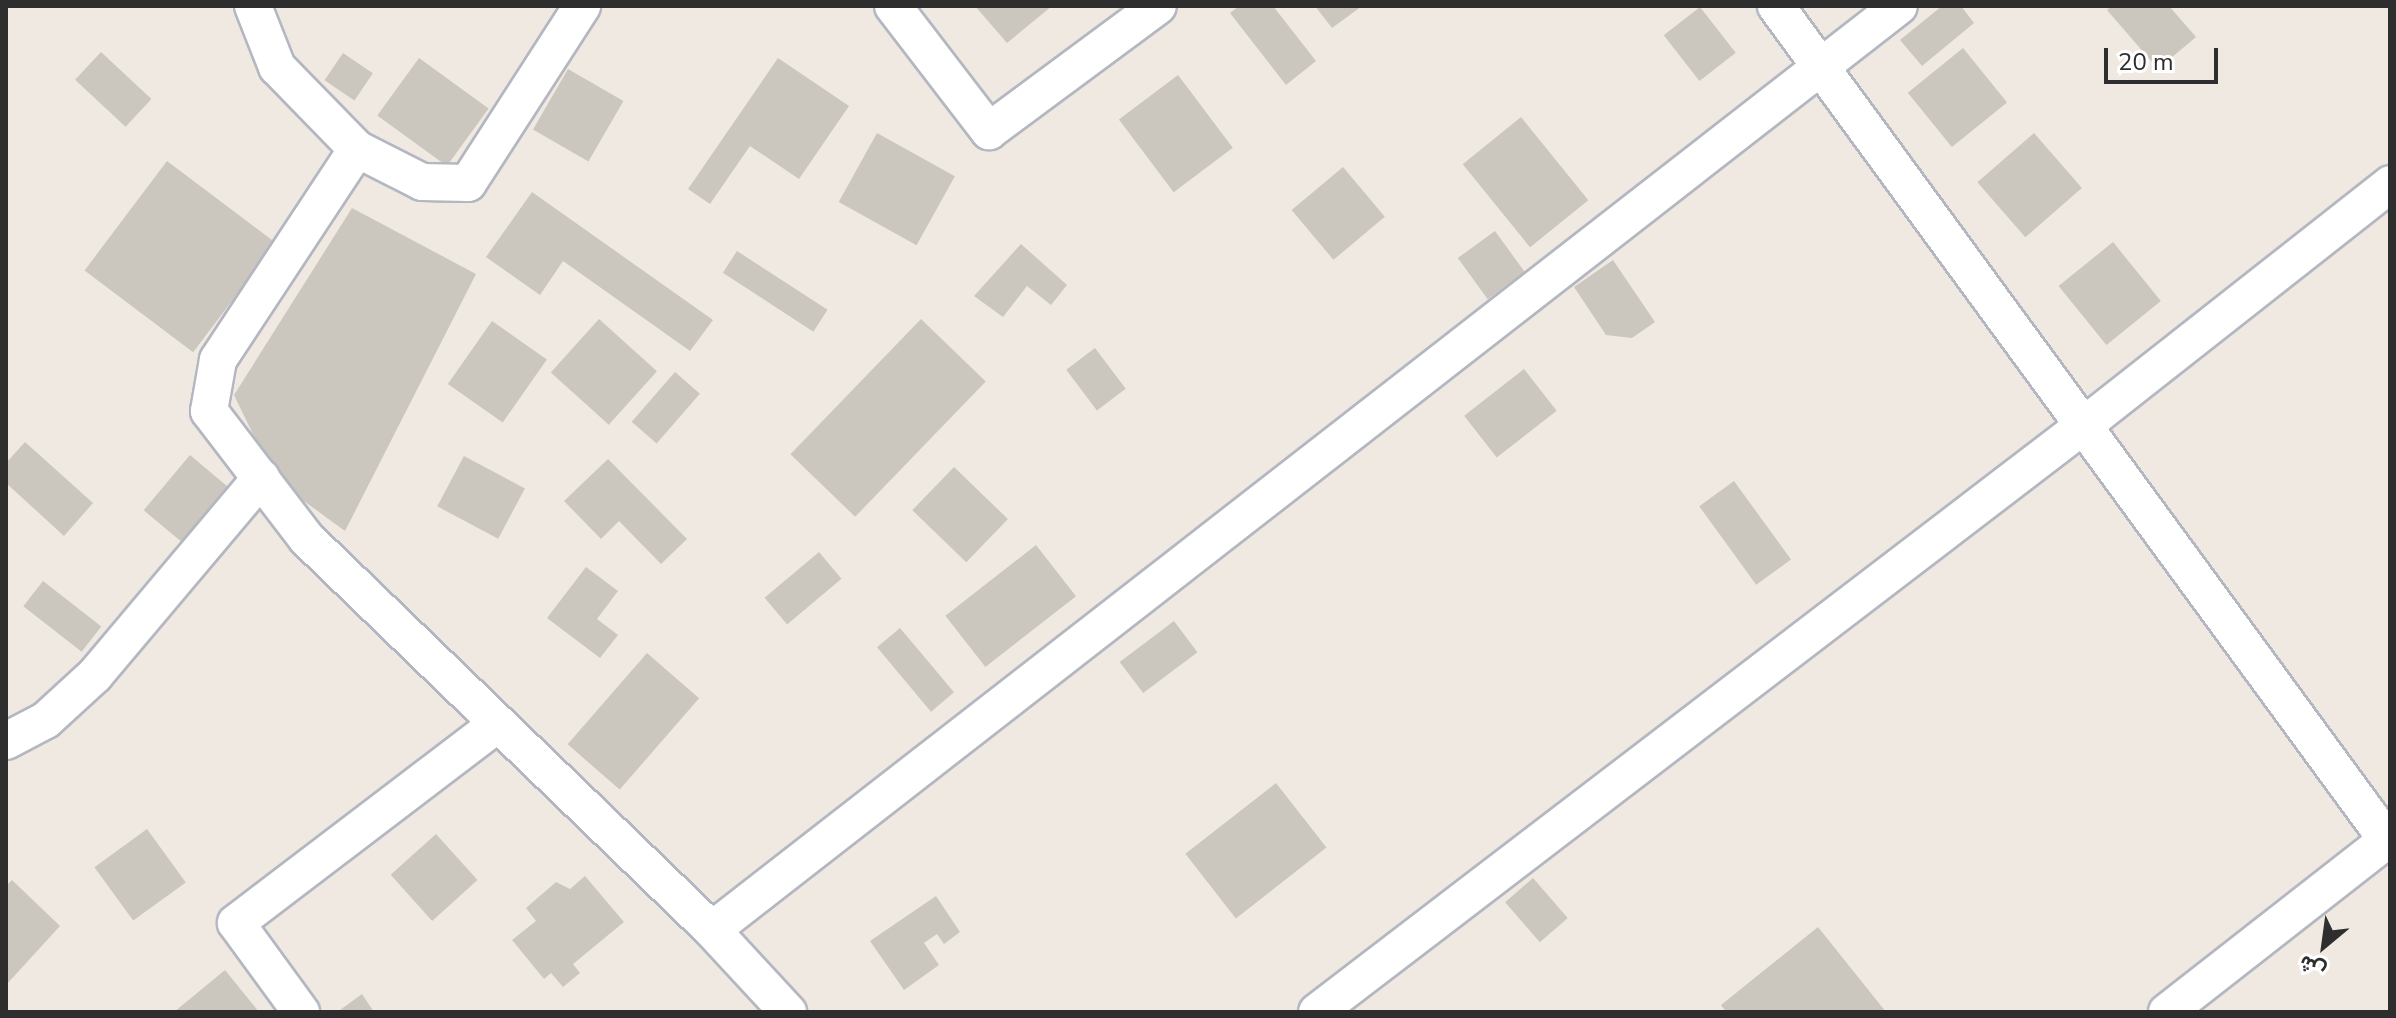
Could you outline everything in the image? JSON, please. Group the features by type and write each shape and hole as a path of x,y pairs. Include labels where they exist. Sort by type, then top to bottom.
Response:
{"street":[{"path":"253,6 277,67 357,149 422,182 468,183 582,6"},
{"path":"893,6 989,131 1158,6"},
{"path":"1776,6 2389,841 2167,1012"},
{"path":"712,930 1821,70 1899,6"},
{"path":"357,149 218,360 209,411 307,539 712,930 788,1012"},
{"path":"1317,1012 2083,426 2390,184"},
{"path":"6,741 46,720 95,675 261,478"},
{"path":"301,1012 236,923 497,724"}],"building":[{"path":"975,6 1052,6 1007,43"},
{"path":"1239,6 1273,6 1316,61 1286,85 1230,13"},
{"path":"1315,6 1362,6 1332,28"},
{"path":"1942,6 1961,6 1974,23 1922,66 1900,40"},
{"path":"2112,6 2169,6 2196,37 2158,69 2107,10"},
{"path":"1700,7 1736,53 1699,81 1664,35"},
{"path":"1963,48 2007,102 1952,147 1908,93"},
{"path":"101,52 151,99 126,127 75,80"},
{"path":"343,53 373,73 354,100 325,80"},
{"path":"419,58 489,109 447,166 377,115"},
{"path":"778,58 849,106 799,179 750,146 710,204 688,189"},
{"path":"568,69 623,101 588,162 533,130"},
{"path":"1178,75 1233,148 1174,192 1119,120"},
{"path":"1521,117 1588,200 1530,247 1463,164"},
{"path":"877,133 955,176 917,245 839,202"},
{"path":"2034,133 2082,188 2025,237 1977,182"},
{"path":"167,161 276,243 193,352 85,270"},
{"path":"1343,167 1385,217 1333,260 1292,210"},
{"path":"532,192 713,320 690,351 563,261 540,295 486,257"},
{"path":"352,208 476,274 345,531 275,480 234,395"},
{"path":"1495,231 1525,272 1488,299 1458,258"},
{"path":"2113,242 2161,301 2106,345 2059,286"},
{"path":"1021,244 1067,285 1051,305 1027,286 1003,317 974,296"},
{"path":"737,251 828,310 813,332 723,273"},
{"path":"1613,260 1655,322 1632,338 1606,335 1574,287"},
{"path":"599,319 657,371 609,425 551,373"},
{"path":"921,319 986,382 855,517 790,454"},
{"path":"492,321 547,359 503,423 448,384"},
{"path":"1095,348 1126,389 1097,410 1066,370"},
{"path":"1524,369 1557,411 1497,458 1464,416"},
{"path":"675,372 700,394 657,443 632,422"},
{"path":"25,442 93,503 64,536 6,483 6,463"},
{"path":"190,455 230,488 184,544 144,510"},
{"path":"464,456 525,488 498,539 437,506"},
{"path":"608,459 687,539 661,564 619,521 601,539 564,501"},
{"path":"954,467 1008,519 966,562 912,510"},
{"path":"1734,481 1791,559 1756,585 1699,506"},
{"path":"1036,545 1076,596 985,667 945,616"},
{"path":"819,552 841,579 787,624 765,598"},
{"path":"586,567 618,591 597,619 618,635 600,658 547,618"},
{"path":"43,581 101,627 82,652 23,606"},
{"path":"1174,621 1197,652 1143,693 1120,662"},
{"path":"900,628 954,692 931,712 877,647"},
{"path":"647,653 699,698 620,790 568,744"},
{"path":"1276,783 1326,848 1236,918 1185,854"},
{"path":"147,829 186,882 133,921 94,867"},
{"path":"436,834 477,880 432,921 391,875"},
{"path":"585,876 624,922 573,964 580,973 563,987 551,973 544,979 512,940 536,921 526,908 556,882 570,889"},
{"path":"1533,878 1568,918 1540,942 1505,902"},
{"path":"12,880 60,926 6,985 6,886"},
{"path":"936,896 960,932 944,944 937,934 924,943 939,965 904,990 870,941"},
{"path":"1818,927 1886,1012 1726,1012 1721,1005"},
{"path":"225,970 259,1012 174,1012"},
{"path":"362,994 374,1012 340,1010"}]}
